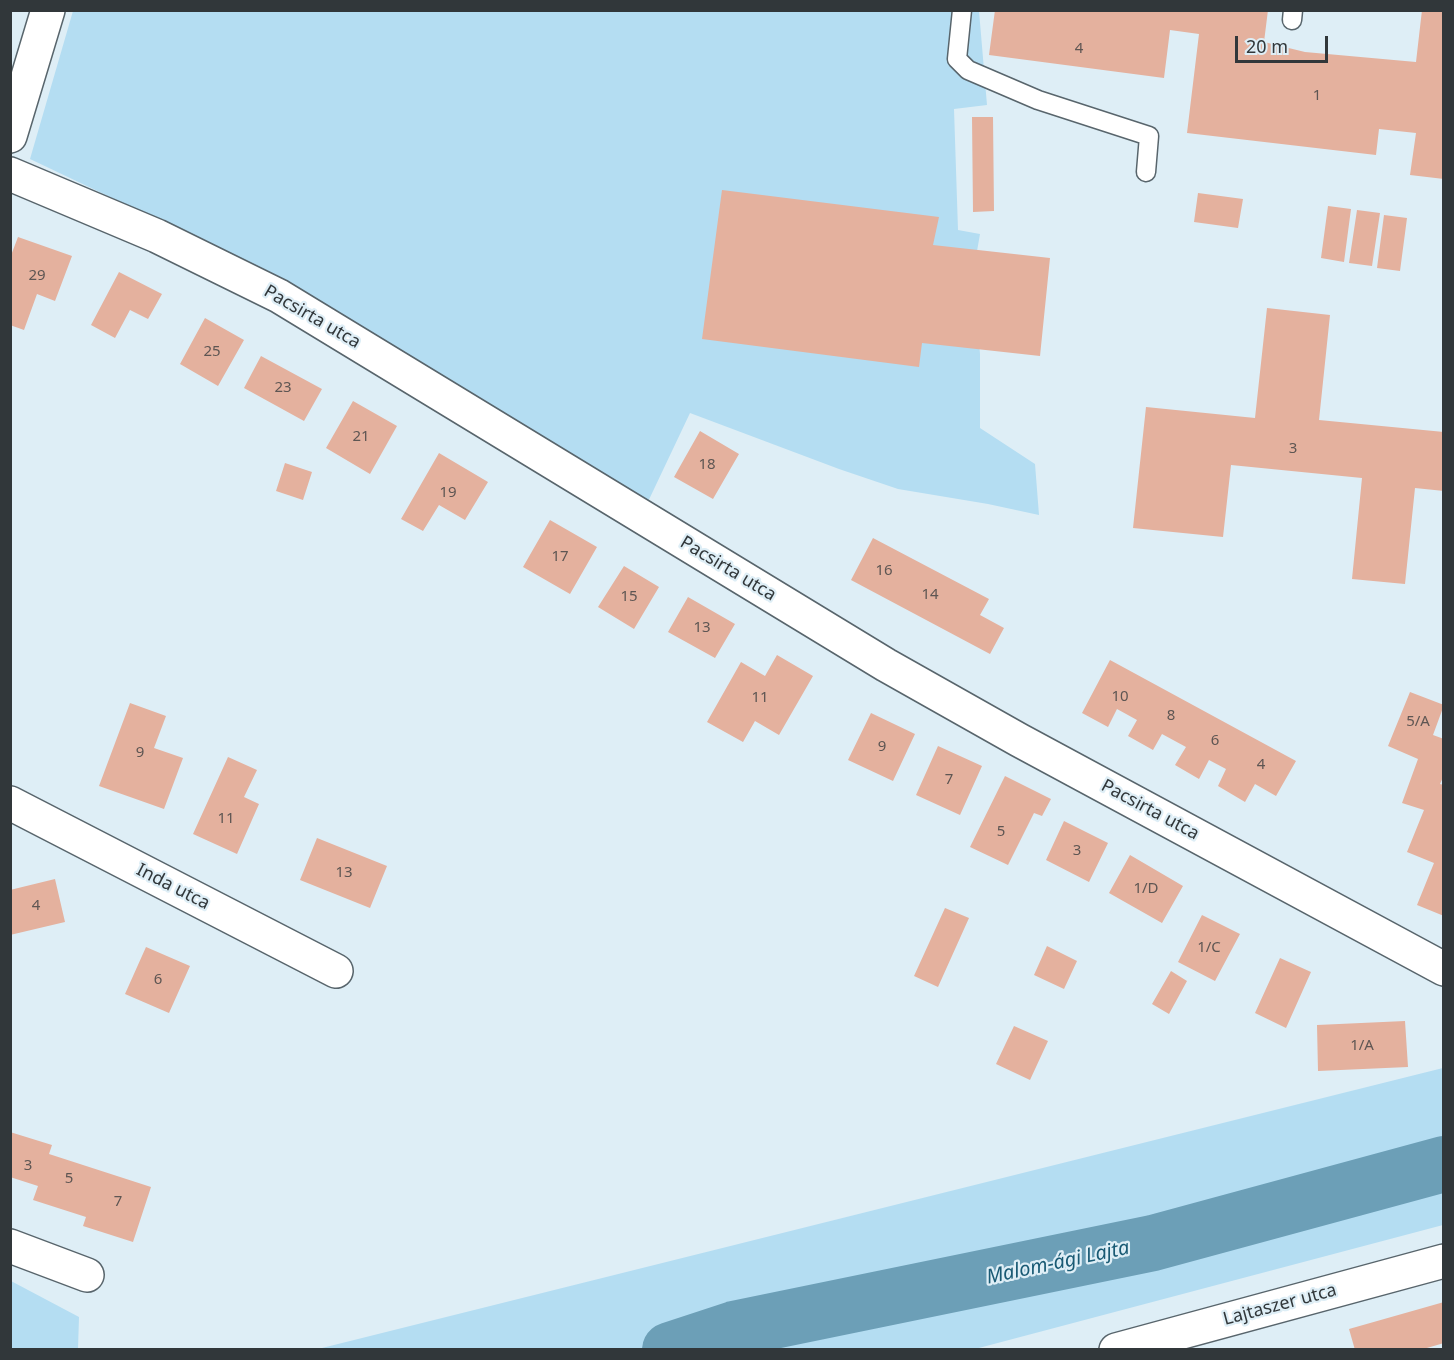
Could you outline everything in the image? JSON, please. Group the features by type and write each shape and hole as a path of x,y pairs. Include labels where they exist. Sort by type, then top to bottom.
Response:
{"street":[{"path":"10,136 48,10"},
{"name":"Pacsirta utca","path":"10,174 157,237 279,296 886,665 1019,740 1443,969"},
{"name":"Inda utca","path":"10,803 336,971"},
{"path":"10,1246 87,1275"},
{"name":"Lajtaszer utca","path":"1116,1350 1443,1261"}],"lane":[{"path":"962,10 957,59 968,70 1038,99 1149,136 1146,172"}],"shaded area":[{"path":"73,11 979,11 987,105 954,109 958,230 980,234 973,274 980,354 980,428 1035,464 1039,515 898,489 690,413 645,508 247,262 30,159"},
{"path":"1443,1068 1443,1225 975,1349 318,1349"},
{"path":"11,1281 79,1317 78,1349 11,1349"}],"building":[{"path":"995,10 1268,10 1264,42 1305,52 1416,62 1422,10 1444,10 1444,179 1410,175 1416,133 1379,129 1376,155 1187,133 1199,34 1170,30 1164,78 989,55"},
{"path":"972,117 993,117 994,211 973,212"},
{"path":"722,190 939,217 933,245 1050,258 1040,356 922,343 919,367 702,339"},
{"path":"1198,193 1243,199 1238,228 1194,222"},
{"path":"1328,206 1351,209 1344,262 1321,258"},
{"path":"1357,210 1380,213 1372,266 1349,263"},
{"path":"1384,215 1407,218 1400,271 1377,268"},
{"path":"18,237 72,256 55,301 37,294 24,330 10,325 10,258"},
{"path":"119,272 162,294 148,319 130,310 115,338 91,325"},
{"path":"1267,308 1330,315 1319,420 1444,432 1444,491 1415,488 1405,584 1352,579 1362,478 1231,465 1223,537 1133,528 1146,407 1255,418"},
{"path":"205,318 244,340 218,386 180,364"},
{"path":"261,356 322,389 304,421 244,388"},
{"path":"353,401 397,426 370,474 326,448"},
{"path":"700,431 739,454 713,499 674,477"},
{"path":"439,453 488,482 465,520 439,505 423,531 401,519"},
{"path":"285,463 312,472 303,500 276,491"},
{"path":"550,520 597,547 570,594 523,567"},
{"path":"873,538 989,599 980,615 1004,628 990,654 851,580"},
{"path":"624,566 659,587 634,629 598,607"},
{"path":"688,597 735,624 715,658 668,632"},
{"path":"777,655 813,676 779,735 755,721 743,742 707,722 741,662 765,676"},
{"path":"1110,660 1296,761 1276,796 1255,784 1245,802 1218,786 1226,769 1209,760 1199,779 1175,765 1186,747 1162,734 1153,750 1128,736 1137,720 1117,709 1108,727 1082,713"},
{"path":"1410,692 1444,705 1433,735 1444,739 1444,775 1440,784 1444,785 1444,916 1417,905 1434,863 1407,852 1424,810 1402,803 1418,759 1388,746"},
{"path":"130,703 166,716 154,748 183,758 164,809 99,786"},
{"path":"871,713 915,734 893,781 848,760"},
{"path":"938,746 982,766 960,815 916,795"},
{"path":"228,757 257,770 244,797 259,804 237,854 193,834"},
{"path":"1005,776 1051,799 1042,816 1034,813 1008,865 970,847"},
{"path":"1064,821 1108,843 1089,882 1046,860"},
{"path":"317,838 387,866 370,908 300,880"},
{"path":"1130,855 1183,886 1162,923 1109,893"},
{"path":"55,879 65,922 10,935 10,890"},
{"path":"945,908 969,918 938,987 914,976"},
{"path":"1202,915 1240,934 1215,981 1178,962"},
{"path":"1047,946 1077,961 1064,989 1034,975"},
{"path":"146,947 190,966 169,1013 125,994"},
{"path":"1280,958 1311,972 1286,1028 1255,1013"},
{"path":"1171,971 1187,981 1169,1014 1152,1004"},
{"path":"1405,1021 1408,1067 1318,1071 1317,1025"},
{"path":"1014,1026 1048,1041 1030,1080 996,1064"},
{"path":"10,1132 52,1145 49,1154 151,1187 133,1242 83,1226 86,1217 33,1200 38,1186 10,1177"},
{"path":"1444,1302 1444,1343 1420,1350 1355,1350 1349,1329"}],"waterway":[{"name":"Malom-ági Lajta","path":"670,1350 734,1329 1153,1243 1444,1164"}]}
